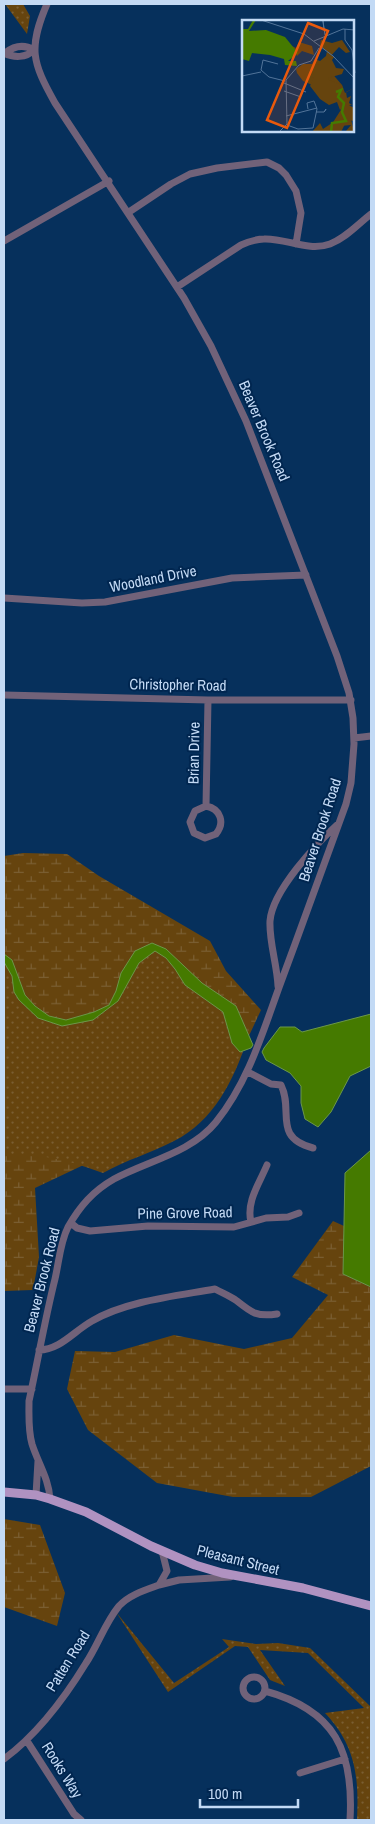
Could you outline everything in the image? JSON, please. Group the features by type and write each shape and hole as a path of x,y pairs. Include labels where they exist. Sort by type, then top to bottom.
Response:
{"main road":[{"name":"Pleasant Street","path":"4,1492 36,1495 86,1512 162,1551 195,1565 237,1576 303,1588 371,1606"}],"street":[{"name":"Beaver Brook Road","path":"47,4 37,26 34,50 43,80 55,103 109,181 177,286 198,322 236,398 337,656 351,700 354,738 351,783 339,823 264,1032 249,1069 228,1106 209,1130 181,1149 116,1178 97,1190 83,1203 64,1237 39,1350 28,1416 32,1442 50,1487 50,1499"},
{"path":"4,53 10,56 28,56 34,50"},
{"path":"129,212 171,184 190,174 217,168 267,162 279,168 296,191 301,212 296,244"},
{"path":"4,241 109,181"},
{"path":"177,286 241,245 249,242 264,239 317,246 329,244 346,235 371,214"},
{"name":"Woodland Drive","path":"4,598 82,603 105,602 238,578 306,575"},
{"name":"Christopher Road","path":"4,695 208,700 351,700"},
{"name":"Brian Drive","path":"206,806 208,700"},
{"path":"354,738 371,736"},
{"name":"Brian Drive","path":"206,806 217,811 221,827 216,834 205,838 194,833 190,822 195,810 206,806"},
{"path":"278,989 278,972 271,936 270,921 272,911 279,896 302,863 339,823"},
{"path":"249,1069 272,1084 281,1085 285,1093 285,1122 288,1130 298,1143 313,1148"},
{"path":"250,1222 249,1205 267,1165"},
{"name":"Pine Grove Road","path":"71,1224 77,1228 90,1231 148,1226 234,1227 266,1218 288,1217 299,1213"},
{"path":"39,1350 49,1350 57,1346 91,1322 110,1312 138,1304 215,1289 235,1300 250,1312 264,1316 277,1314"},
{"path":"4,1389 32,1389"},
{"name":"Beaver Brook Road","path":"36,1495 38,1458"},
{"path":"159,1585 166,1571 162,1551"},
{"name":"Patten Road","path":"4,1759 27,1741 57,1705 87,1662 118,1607 133,1596 159,1585 179,1580 237,1576"},
{"path":"265,1691 298,1702 314,1713 334,1735 346,1759 350,1780 350,1820"},
{"name":"Rooks Way","path":"27,1741 74,1817 81,1820"},
{"path":"300,1773 346,1759"}],"green space":[{"path":"5,4 23,4 30,16 27,34"},
{"path":"23,853 67,854 99,876 210,941 226,971 261,1010 232,1072 92,1161 35,1188 39,1257 33,1290 4,1291 4,856"},
{"path":"150,948 166,951 224,1005 247,1040 236,1070 211,1111 188,1133 103,1173 55,1159 31,1155 4,1154 4,958 24,999 45,1018 66,1023 88,1018 112,1006 130,966"},
{"path":"333,1221 344,1226 343,1274 371,1287 371,1466 311,1497 233,1497 157,1483 88,1430 67,1389 75,1351 115,1352 174,1335 244,1349 292,1338 328,1295 292,1277"},
{"path":"4,1519 40,1525 65,1593 57,1626 4,1607"},
{"path":"116,1612 174,1683 229,1647 222,1639 256,1644 278,1643 310,1648 371,1707 371,1820 357,1820 357,1790 353,1763 343,1738 325,1713 364,1708 308,1653 260,1650 285,1686 270,1680 248,1647 235,1646 168,1692"}],"shaded area":[{"path":"152,943 166,949 202,983 236,1006 253,1045 251,1048 240,1052 232,1043 223,1012 185,985 166,958 155,951 139,963 118,1001 93,1020 62,1026 38,1018 19,1000 14,992 12,976 4,962 4,954 12,960 25,995 35,1006 49,1016 66,1020 94,1012 109,1005 116,991 121,973 135,951"},
{"path":"371,1014 371,1066 350,1076 331,1112 318,1127 305,1119 301,1103 301,1086 290,1073 266,1060 262,1052 280,1027 295,1027 302,1032"},
{"path":"371,1150 371,1287 343,1274 345,1173"}]}
